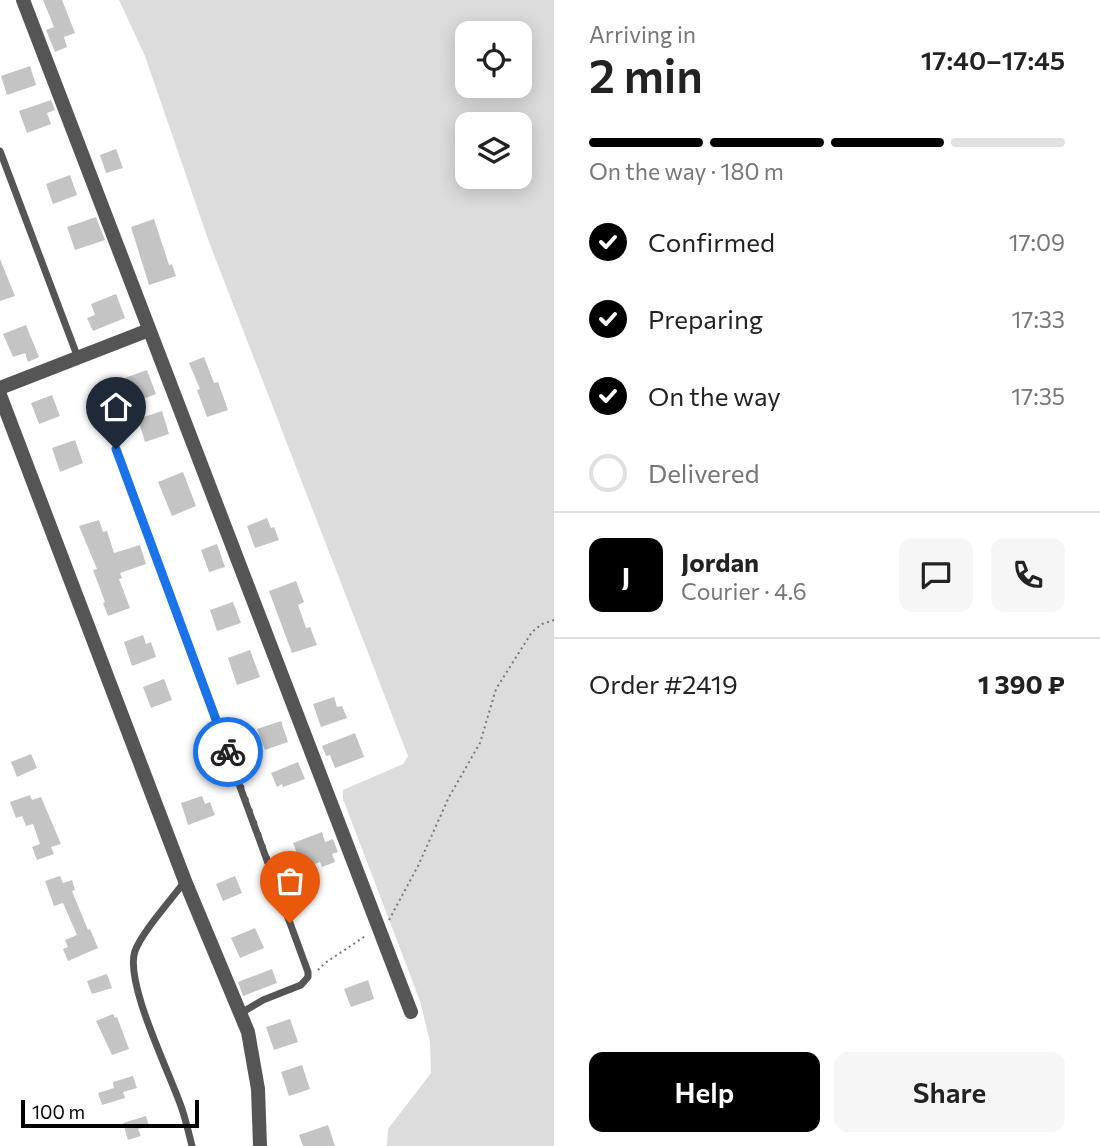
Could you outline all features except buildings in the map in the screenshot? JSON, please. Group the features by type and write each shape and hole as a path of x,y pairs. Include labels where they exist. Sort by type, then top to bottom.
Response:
{"street":[{"path":"23,0 411,1012"},
{"path":"0,387 149,331"},
{"path":"0,395 185,881 241,1013 254,1053 260,1146"}],"lane":[{"path":"0,151 78,358"},
{"path":"116,449 308,972 301,985 263,1000 241,1013"},
{"path":"185,881 143,937 132,962 133,974 151,1031 182,1110 192,1146"}],"path":[{"path":"317,971 390,919 418,866 449,797 475,753 496,689 531,632 554,620"}],"shaded area":[{"path":"119,0 554,0 554,1146 387,1146 388,1129 431,1073 430,1042 420,1001 343,799 343,790 403,764 408,756 209,242 145,56"}],"way so far":[{"path":"228,752 290,923"}],"route":[{"path":"116,449 228,752"}]}
